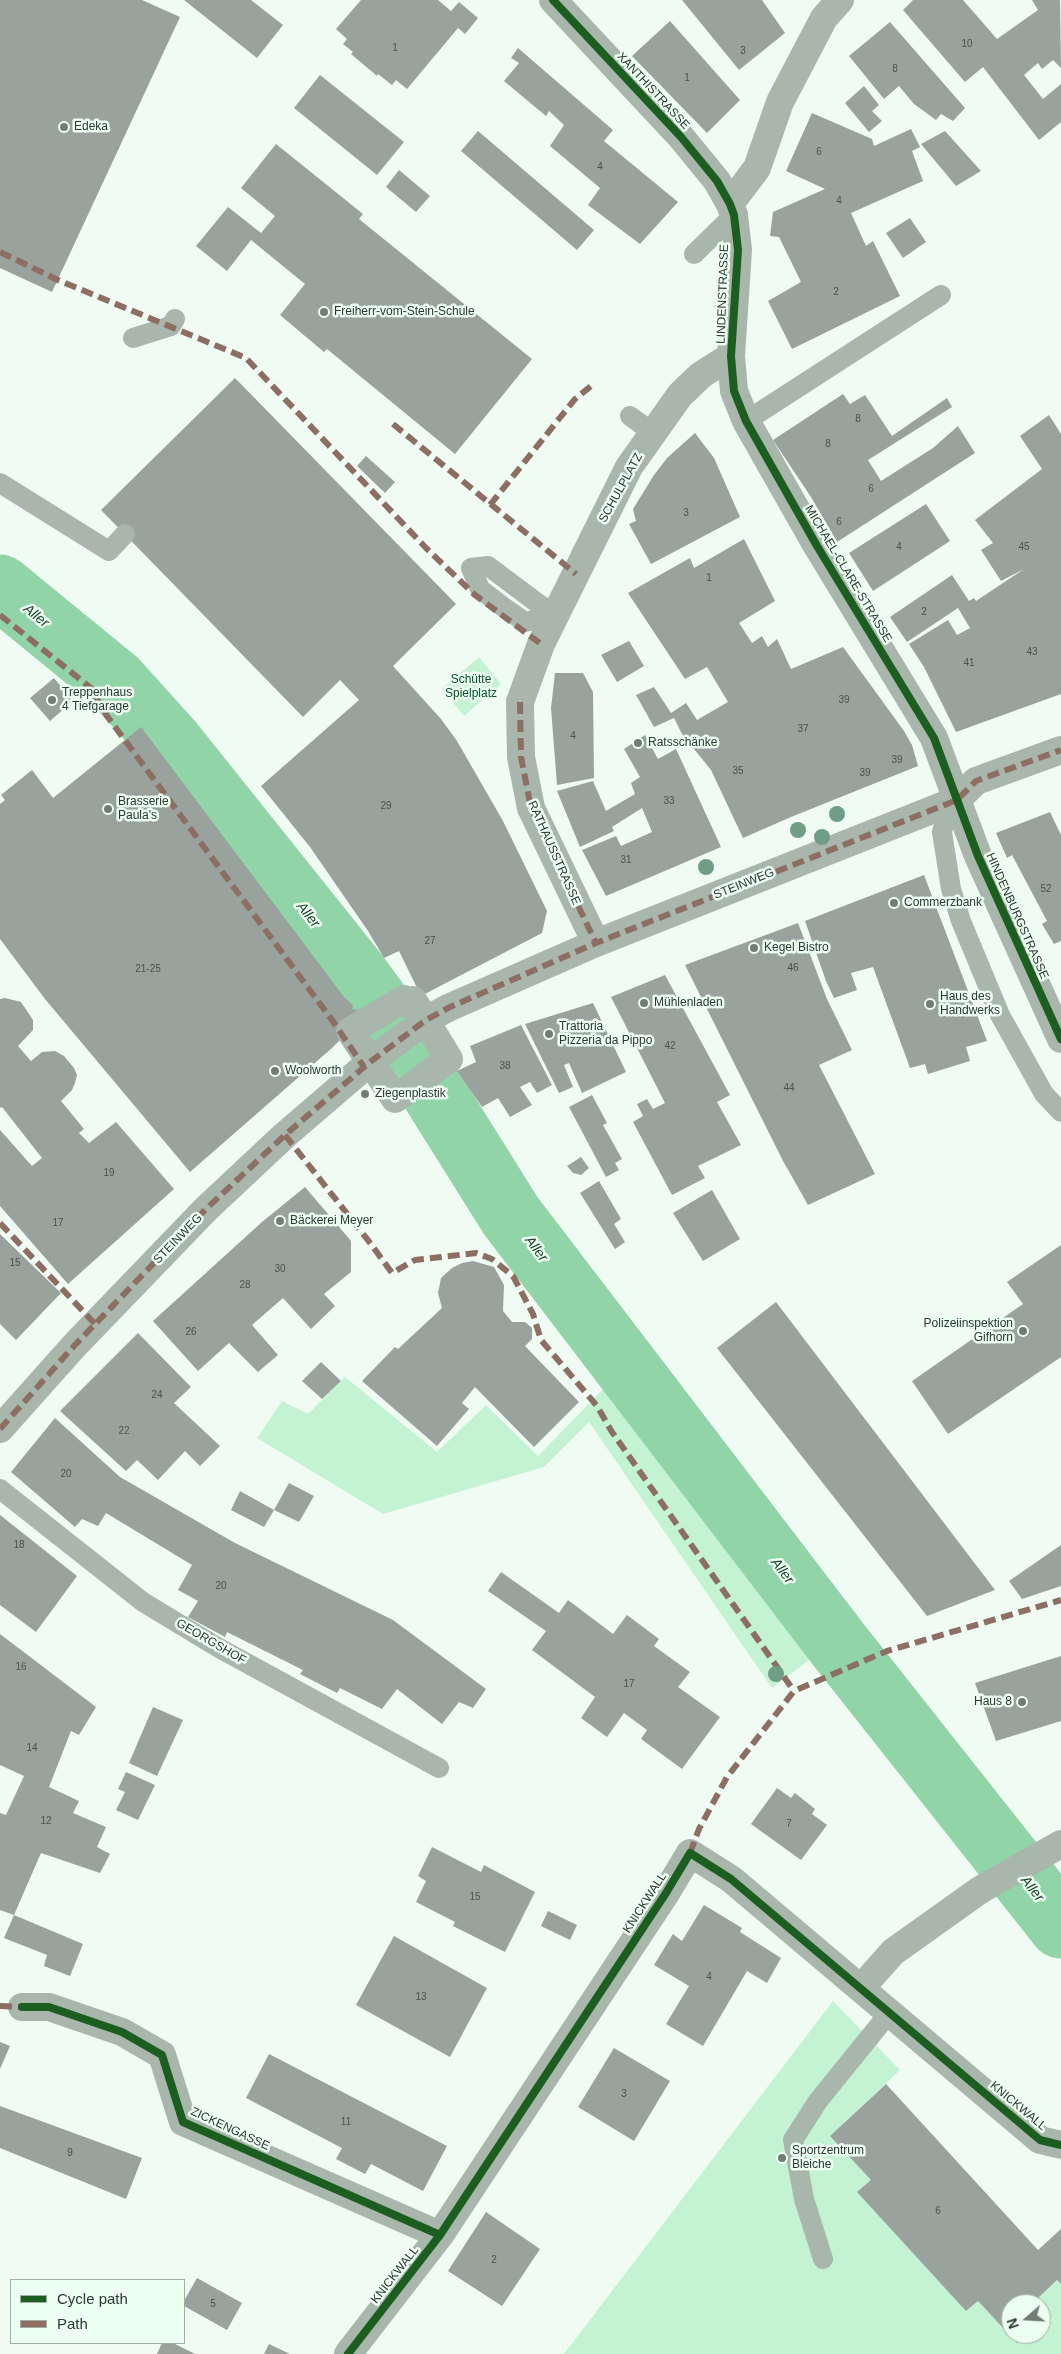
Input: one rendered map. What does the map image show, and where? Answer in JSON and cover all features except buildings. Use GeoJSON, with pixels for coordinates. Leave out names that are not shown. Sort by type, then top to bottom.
{"type":"FeatureCollection","features":[{"type":"Feature","properties":{"kind":"street","name":"XANTHISTRASSE"},"geometry":{"type":"LineString","coordinates":[[553,0],[681,137],[717,181],[732,209]]}},
{"type":"Feature","properties":{"kind":"street"},"geometry":{"type":"LineString","coordinates":[[732,209],[757,168],[780,102],[824,18],[840,0]]}},
{"type":"Feature","properties":{"kind":"street","name":"LINDENSTRASSE"},"geometry":{"type":"LineString","coordinates":[[732,209],[738,250],[732,356]]}},
{"type":"Feature","properties":{"kind":"street","name":"MICHAEL-CLARE-STRASSE"},"geometry":{"type":"LineString","coordinates":[[732,356],[734,390],[746,421],[817,546],[923,716],[934,738],[957,800]]}},
{"type":"Feature","properties":{"kind":"street","name":"SCHULPLATZ"},"geometry":{"type":"LineString","coordinates":[[541,644],[629,467],[680,395],[694,382],[732,356]]}},
{"type":"Feature","properties":{"kind":"street","name":"RATHAUSSTRASSE"},"geometry":{"type":"LineString","coordinates":[[541,644],[520,702],[521,757],[531,808],[596,943]]}},
{"type":"Feature","properties":{"kind":"street","name":"STEINWEG"},"geometry":{"type":"LineString","coordinates":[[0,1430],[85,1335],[206,1209],[285,1135],[370,1062],[426,1020],[448,1008],[596,943],[957,800],[976,781],[1061,750]]}},
{"type":"Feature","properties":{"kind":"street","name":"HINDENBURGSTRASSE"},"geometry":{"type":"LineString","coordinates":[[957,800],[978,856],[1061,1039]]}},
{"type":"Feature","properties":{"kind":"street"},"geometry":{"type":"LineString","coordinates":[[404,999],[407,1004],[413,1000],[450,1060],[395,1098],[370,1062],[350,1031],[404,999]]}},
{"type":"Feature","properties":{"kind":"street"},"geometry":{"type":"LineString","coordinates":[[862,1988],[893,1952],[980,1890],[1058,1845]]}},
{"type":"Feature","properties":{"kind":"street","name":"KNICKWALL"},"geometry":{"type":"LineString","coordinates":[[348,2354],[440,2236],[666,1893],[690,1853],[731,1879],[1040,2140],[1061,2145]]}},
{"type":"Feature","properties":{"kind":"street","name":"ZICKENGASSE"},"geometry":{"type":"LineString","coordinates":[[22,2007],[49,2007],[122,2032],[162,2055],[183,2122],[440,2236]]}},
{"type":"Feature","properties":{"kind":"lane"},"geometry":{"type":"LineString","coordinates":[[694,254],[732,209]]}},
{"type":"Feature","properties":{"kind":"lane"},"geometry":{"type":"LineString","coordinates":[[746,421],[941,295]]}},
{"type":"Feature","properties":{"kind":"lane"},"geometry":{"type":"LineString","coordinates":[[133,338],[171,326],[175,318]]}},
{"type":"Feature","properties":{"kind":"lane"},"geometry":{"type":"LineString","coordinates":[[630,416],[653,433]]}},
{"type":"Feature","properties":{"kind":"lane"},"geometry":{"type":"LineString","coordinates":[[0,483],[109,551],[125,534]]}},
{"type":"Feature","properties":{"kind":"lane"},"geometry":{"type":"LineString","coordinates":[[957,800],[946,817],[942,832],[951,889],[961,921],[1000,1015],[1044,1094],[1061,1112]]}},
{"type":"Feature","properties":{"kind":"lane","name":"GEORGSHOF"},"geometry":{"type":"LineString","coordinates":[[0,1489],[143,1602],[220,1648],[439,1768]]}},
{"type":"Feature","properties":{"kind":"lane"},"geometry":{"type":"LineString","coordinates":[[823,2259],[804,2200],[793,2140],[818,2101],[890,2012]]}},
{"type":"Feature","properties":{"kind":"green space","name":"Schütte Spielplatz"},"geometry":{"type":"Polygon","coordinates":[[[479,657],[501,684],[464,716],[442,689],[479,657]]]}},
{"type":"Feature","properties":{"kind":"green space"},"geometry":{"type":"Polygon","coordinates":[[[345,1377],[437,1452],[486,1405],[538,1456],[611,1381],[682,1483],[812,1658],[772,1688],[589,1422],[544,1467],[383,1514],[257,1438],[282,1401],[308,1414],[345,1377]]]}},
{"type":"Feature","properties":{"kind":"green space","name":"Sportzentrum Bleiche"},"geometry":{"type":"Polygon","coordinates":[[[833,2001],[900,2070],[830,2136],[871,2180],[966,2311],[978,2301],[1001,2326],[1001,2344],[1051,2344],[1051,2294],[1042,2294],[1057,2280],[1061,2284],[1061,2354],[564,2354],[833,2001]]]}},
{"type":"Feature","properties":{"kind":"water"},"geometry":{"type":"Polygon","coordinates":[[[1052,1872],[1061,1883],[1061,1950],[1016,1889],[1052,1872]]]}},
{"type":"Feature","properties":{"kind":"waterway","name":"Aller"},"geometry":{"type":"LineString","coordinates":[[0,587],[116,682],[171,743],[358,977],[382,1010],[511,1216],[838,1644],[1061,1926]]}},
{"type":"Feature","properties":{"kind":"marked path"},"geometry":{"type":"LineString","coordinates":[[0,252],[58,280],[246,358],[427,549],[475,595],[541,644]]}},
{"type":"Feature","properties":{"kind":"marked path"},"geometry":{"type":"LineString","coordinates":[[490,505],[575,399],[591,386]]}},
{"type":"Feature","properties":{"kind":"marked path"},"geometry":{"type":"LineString","coordinates":[[393,424],[576,574]]}},
{"type":"Feature","properties":{"kind":"marked path"},"geometry":{"type":"LineString","coordinates":[[0,615],[91,688],[107,716],[332,1020],[364,1067]]}},
{"type":"Feature","properties":{"kind":"marked path"},"geometry":{"type":"LineString","coordinates":[[520,702],[521,757],[531,808],[596,943]]}},
{"type":"Feature","properties":{"kind":"marked path"},"geometry":{"type":"LineString","coordinates":[[0,1429],[74,1346],[206,1209],[285,1135],[370,1062],[426,1020],[448,1008],[596,943],[957,800],[976,781],[1061,750]]}},
{"type":"Feature","properties":{"kind":"marked path"},"geometry":{"type":"LineString","coordinates":[[285,1135],[392,1273],[415,1260],[476,1253],[492,1259],[513,1276],[533,1314],[541,1340],[597,1406],[612,1432],[794,1691]]}},
{"type":"Feature","properties":{"kind":"marked path"},"geometry":{"type":"LineString","coordinates":[[0,1223],[95,1324]]}},
{"type":"Feature","properties":{"kind":"marked path"},"geometry":{"type":"LineString","coordinates":[[690,1853],[699,1829],[727,1777],[794,1691],[887,1651],[1061,1600]]}},
{"type":"Feature","properties":{"kind":"marked path"},"geometry":{"type":"LineString","coordinates":[[0,2006],[22,2007]]}},
{"type":"Feature","properties":{"kind":"cycle path"},"geometry":{"type":"LineString","coordinates":[[553,0],[681,137],[717,181],[730,204],[734,215],[738,250],[731,356],[734,391],[746,421],[817,546],[934,738],[978,856],[1061,1039]]}},
{"type":"Feature","properties":{"kind":"cycle path"},"geometry":{"type":"LineString","coordinates":[[348,2354],[440,2235],[666,1893],[690,1853],[731,1879],[1040,2140],[1061,2145]]}},
{"type":"Feature","properties":{"kind":"cycle path"},"geometry":{"type":"LineString","coordinates":[[22,2007],[49,2007],[122,2032],[162,2055],[183,2122],[440,2235]]}},
{"type":"Feature","properties":{"kind":"place","name":"Edeka"},"geometry":{"type":"Point","coordinates":[64,127]}},
{"type":"Feature","properties":{"kind":"place","name":"Freiherr-vom-Stein-Schule"},"geometry":{"type":"Point","coordinates":[324,312]}},
{"type":"Feature","properties":{"kind":"place","name":"Treppenhaus 4 Tiefgarage"},"geometry":{"type":"Point","coordinates":[52,700]}},
{"type":"Feature","properties":{"kind":"place","name":"Ratsschänke"},"geometry":{"type":"Point","coordinates":[638,743]}},
{"type":"Feature","properties":{"kind":"place","name":"Brasserie Paula's"},"geometry":{"type":"Point","coordinates":[108,809]}},
{"type":"Feature","properties":{"kind":"place","name":"Commerzbank"},"geometry":{"type":"Point","coordinates":[894,903]}},
{"type":"Feature","properties":{"kind":"place","name":"Kegel Bistro"},"geometry":{"type":"Point","coordinates":[754,948]}},
{"type":"Feature","properties":{"kind":"place","name":"Mühlenladen"},"geometry":{"type":"Point","coordinates":[644,1003]}},
{"type":"Feature","properties":{"kind":"place","name":"Haus des Handwerks"},"geometry":{"type":"Point","coordinates":[930,1004]}},
{"type":"Feature","properties":{"kind":"place","name":"Trattoria Pizzeria da Pippo"},"geometry":{"type":"Point","coordinates":[549,1034]}},
{"type":"Feature","properties":{"kind":"place","name":"Woolworth"},"geometry":{"type":"Point","coordinates":[275,1071]}},
{"type":"Feature","properties":{"kind":"place","name":"Ziegenplastik"},"geometry":{"type":"Point","coordinates":[365,1094]}},
{"type":"Feature","properties":{"kind":"place","name":"Bäckerei Meyer"},"geometry":{"type":"Point","coordinates":[280,1221]}},
{"type":"Feature","properties":{"kind":"place","name":"Polizeiinspektion Gifhorn"},"geometry":{"type":"Point","coordinates":[1023,1331]}},
{"type":"Feature","properties":{"kind":"place","name":"Haus 8"},"geometry":{"type":"Point","coordinates":[1022,1702]}},
{"type":"Feature","properties":{"kind":"place","name":"Sportzentrum Bleiche"},"geometry":{"type":"Point","coordinates":[782,2158]}}]}
